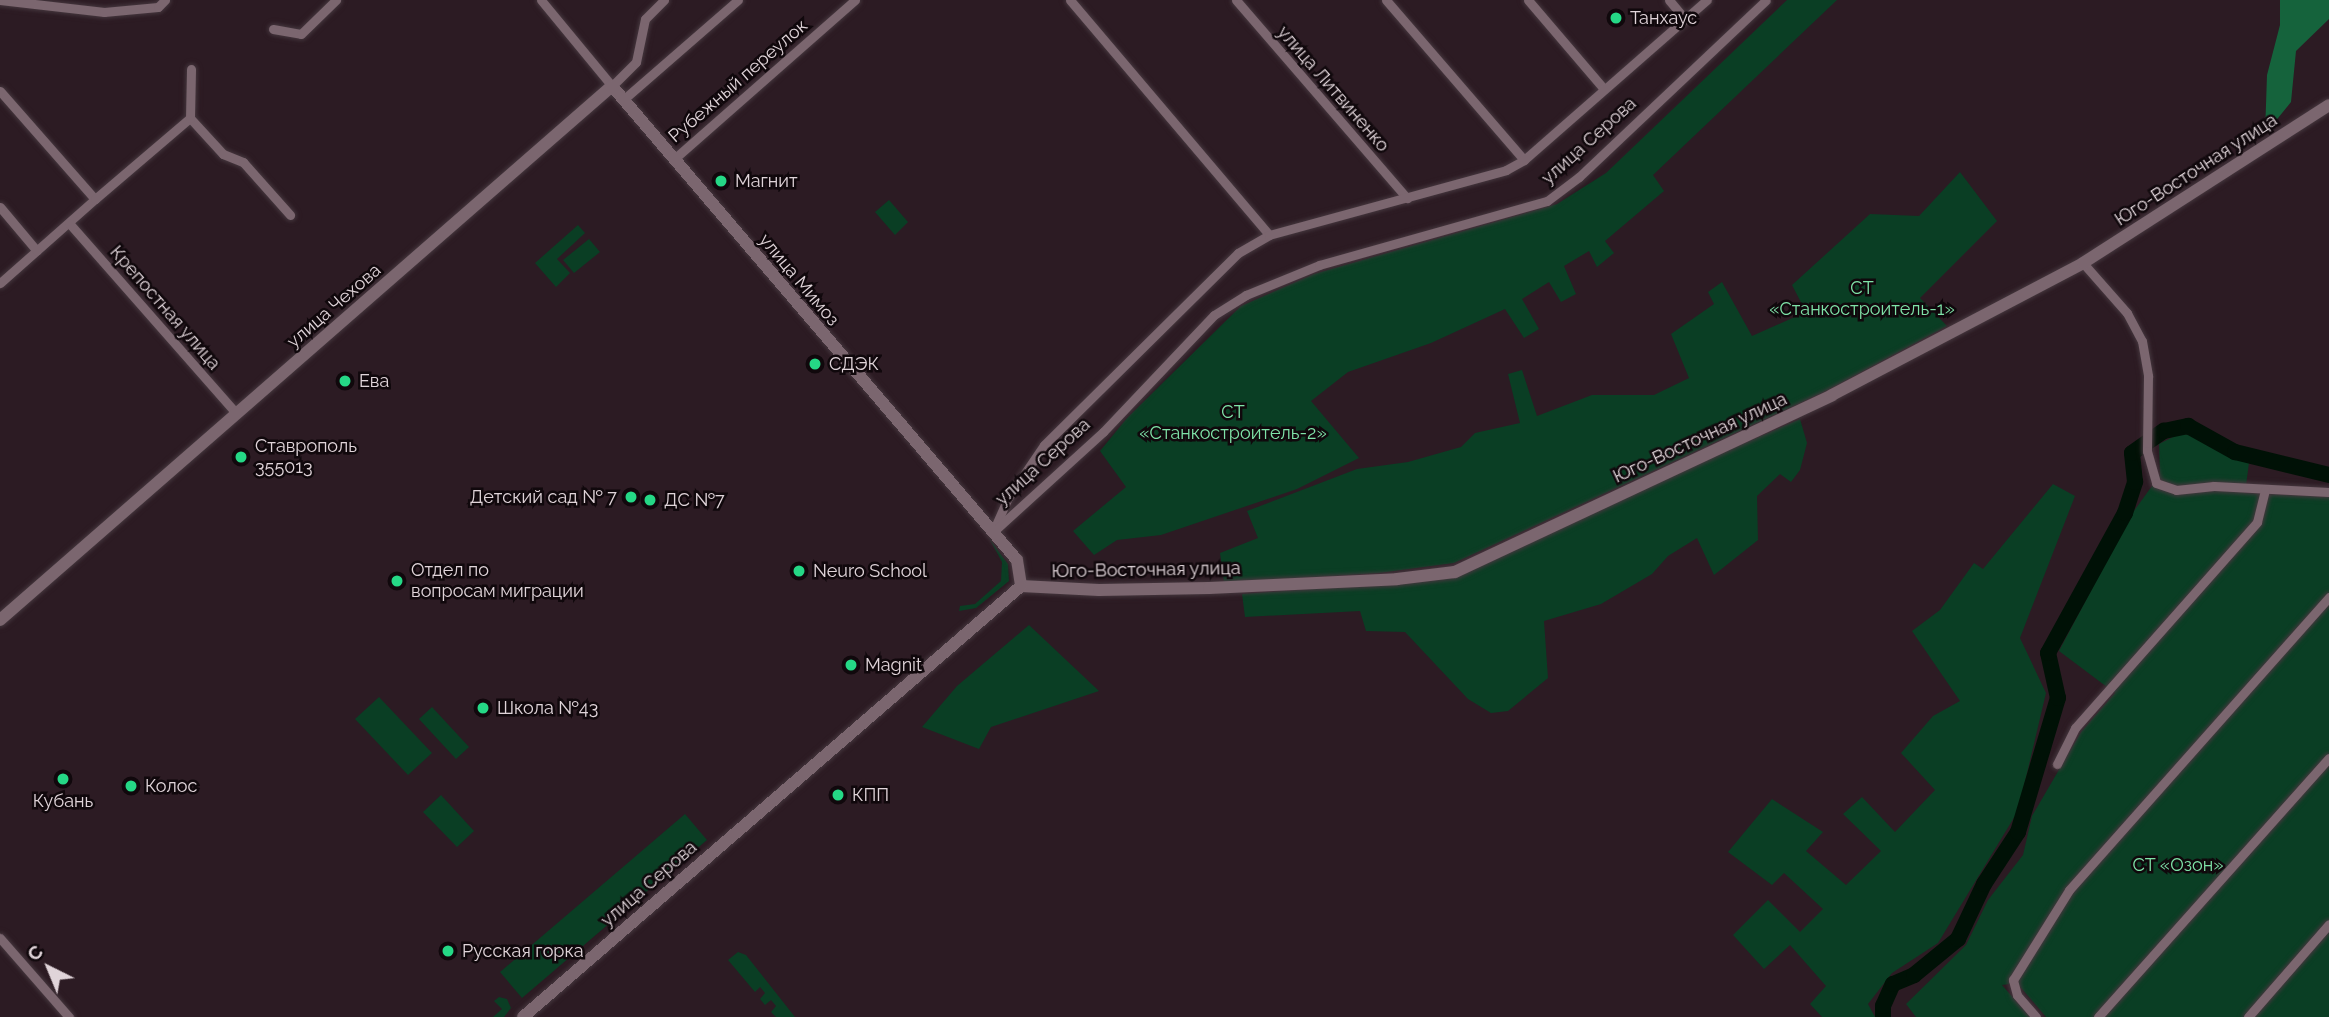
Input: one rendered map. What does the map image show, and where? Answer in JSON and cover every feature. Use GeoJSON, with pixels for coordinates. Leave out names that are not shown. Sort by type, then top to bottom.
{"type":"FeatureCollection","features":[{"type":"Feature","properties":{"kind":"street"},"geometry":{"type":"LineString","coordinates":[[0,0],[104,12],[158,7],[165,0]]}},
{"type":"Feature","properties":{"kind":"street"},"geometry":{"type":"LineString","coordinates":[[273,29],[301,34],[336,0]]}},
{"type":"Feature","properties":{"kind":"street","name":"улица Мимоз"},"geometry":{"type":"LineString","coordinates":[[541,0],[1017,560],[1021,586]]}},
{"type":"Feature","properties":{"kind":"street","name":"улица Чехова"},"geometry":{"type":"LineString","coordinates":[[0,620],[612,86],[636,62],[645,19],[664,0]]}},
{"type":"Feature","properties":{"kind":"street"},"geometry":{"type":"LineString","coordinates":[[624,99],[738,0]]}},
{"type":"Feature","properties":{"kind":"street","name":"Рубежный переулок"},"geometry":{"type":"LineString","coordinates":[[674,159],[855,0]]}},
{"type":"Feature","properties":{"kind":"street"},"geometry":{"type":"LineString","coordinates":[[1070,0],[1269,235]]}},
{"type":"Feature","properties":{"kind":"street","name":"улица Литвиненко"},"geometry":{"type":"LineString","coordinates":[[1236,0],[1407,198]]}},
{"type":"Feature","properties":{"kind":"street"},"geometry":{"type":"LineString","coordinates":[[1386,0],[1524,160]]}},
{"type":"Feature","properties":{"kind":"street"},"geometry":{"type":"LineString","coordinates":[[1528,0],[1604,89]]}},
{"type":"Feature","properties":{"kind":"street"},"geometry":{"type":"LineString","coordinates":[[1668,0],[1685,19]]}},
{"type":"Feature","properties":{"kind":"street","name":"улица Серова"},"geometry":{"type":"LineString","coordinates":[[993,532],[1008,498],[1044,445],[1238,253],[1269,235],[1506,170],[1524,160],[1707,0]]}},
{"type":"Feature","properties":{"kind":"street","name":"улица Серова"},"geometry":{"type":"LineString","coordinates":[[993,532],[1103,432],[1214,315],[1246,295],[1319,265],[1547,201],[1579,177],[1766,0]]}},
{"type":"Feature","properties":{"kind":"street"},"geometry":{"type":"LineString","coordinates":[[191,69],[190,118],[223,154],[243,162],[290,215]]}},
{"type":"Feature","properties":{"kind":"street"},"geometry":{"type":"LineString","coordinates":[[0,91],[95,200]]}},
{"type":"Feature","properties":{"kind":"street","name":"Юго-Восточная улица"},"geometry":{"type":"LineString","coordinates":[[1021,586],[1099,590],[1209,588],[1397,579],[1455,572],[1832,395],[2083,263],[2329,105]]}},
{"type":"Feature","properties":{"kind":"street"},"geometry":{"type":"LineString","coordinates":[[0,283],[190,118]]}},
{"type":"Feature","properties":{"kind":"street"},"geometry":{"type":"LineString","coordinates":[[0,207],[37,251]]}},
{"type":"Feature","properties":{"kind":"street","name":"Крепостная улица"},"geometry":{"type":"LineString","coordinates":[[69,223],[237,414]]}},
{"type":"Feature","properties":{"kind":"street"},"geometry":{"type":"LineString","coordinates":[[2083,263],[2127,313],[2141,341],[2148,376],[2147,451],[2150,470],[2164,489],[2214,486],[2329,492]]}},
{"type":"Feature","properties":{"kind":"street"},"geometry":{"type":"LineString","coordinates":[[2057,764],[2075,728],[2257,522],[2265,490]]}},
{"type":"Feature","properties":{"kind":"street","name":"улица Серова"},"geometry":{"type":"LineString","coordinates":[[523,1017],[1021,586]]}},
{"type":"Feature","properties":{"kind":"street"},"geometry":{"type":"LineString","coordinates":[[2036,1017],[2017,995],[2013,980],[2069,890],[2329,597]]}},
{"type":"Feature","properties":{"kind":"street"},"geometry":{"type":"LineString","coordinates":[[2098,1017],[2329,758]]}},
{"type":"Feature","properties":{"kind":"street"},"geometry":{"type":"LineString","coordinates":[[2248,1017],[2329,924]]}},
{"type":"Feature","properties":{"kind":"street"},"geometry":{"type":"LineString","coordinates":[[0,938],[69,1017]]}},
{"type":"Feature","properties":{"kind":"green space","name":"СТ «Станкостроитель-2»"},"geometry":{"type":"Polygon","coordinates":[[[1787,0],[1837,0],[1653,175],[1664,191],[1605,241],[1614,253],[1597,267],[1589,251],[1564,266],[1576,294],[1561,302],[1549,282],[1522,299],[1539,329],[1524,338],[1505,309],[1431,343],[1348,372],[1311,401],[1359,458],[1297,489],[1161,535],[1117,540],[1094,555],[1073,531],[1126,487],[1100,451],[1127,418],[1241,306],[1314,274],[1557,204],[1606,173],[1787,0]]]}},
{"type":"Feature","properties":{"kind":"green space"},"geometry":{"type":"Polygon","coordinates":[[[2280,0],[2329,0],[2329,19],[2296,51],[2291,102],[2265,134],[2267,75],[2280,25],[2280,0]]]}},
{"type":"Feature","properties":{"kind":"green space","name":"СТ «Станкостроитель-1»"},"geometry":{"type":"Polygon","coordinates":[[[1960,172],[1997,221],[1920,298],[1947,326],[1826,391],[1454,563],[1379,573],[1224,583],[1220,553],[1258,538],[1247,511],[1357,469],[1408,462],[1461,447],[1475,433],[1520,423],[1508,374],[1522,370],[1537,416],[1592,395],[1654,395],[1689,378],[1671,334],[1714,304],[1708,292],[1722,282],[1752,336],[1806,312],[1792,285],[1870,214],[1919,216],[1960,172]]]}},
{"type":"Feature","properties":{"kind":"green space"},"geometry":{"type":"Polygon","coordinates":[[[889,200],[908,222],[895,235],[875,212],[889,200]]]}},
{"type":"Feature","properties":{"kind":"green space"},"geometry":{"type":"Polygon","coordinates":[[[578,225],[585,233],[557,259],[570,273],[556,287],[535,263],[578,225]]]}},
{"type":"Feature","properties":{"kind":"green space"},"geometry":{"type":"Polygon","coordinates":[[[589,239],[600,252],[574,273],[563,260],[589,239]]]}},
{"type":"Feature","properties":{"kind":"green space"},"geometry":{"type":"Polygon","coordinates":[[[1800,419],[1807,443],[1800,470],[1791,482],[1780,474],[1757,496],[1758,540],[1714,575],[1697,538],[1668,556],[1652,574],[1601,604],[1544,621],[1548,678],[1508,711],[1491,713],[1468,699],[1405,632],[1366,631],[1360,611],[1245,617],[1242,594],[1425,581],[1800,419]]]}},
{"type":"Feature","properties":{"kind":"green space","name":"СТ «Озон»"},"geometry":{"type":"Polygon","coordinates":[[[2181,433],[2205,439],[2249,463],[2245,493],[2329,497],[2329,1017],[2046,1017],[2017,983],[2002,985],[2030,1017],[1916,1017],[1906,1004],[1966,945],[1988,900],[2023,855],[2032,816],[2081,732],[2115,693],[2059,651],[2131,515],[2160,475],[2159,444],[2181,433]]]}},
{"type":"Feature","properties":{"kind":"green space"},"geometry":{"type":"Polygon","coordinates":[[[2053,484],[2075,496],[2020,638],[2046,693],[2018,811],[1938,943],[1892,973],[1868,1004],[1875,1017],[1822,1017],[1810,1004],[1826,986],[1790,945],[1764,969],[1733,935],[1768,900],[1800,932],[1823,909],[1784,873],[1772,885],[1728,852],[1772,799],[1823,832],[1806,851],[1846,885],[1881,851],[1843,814],[1862,797],[1895,832],[1935,790],[1901,753],[1933,716],[1960,701],[1912,631],[1940,610],[1974,563],[1983,569],[2053,484]]]}},
{"type":"Feature","properties":{"kind":"green space"},"geometry":{"type":"Polygon","coordinates":[[[989,538],[1008,564],[1009,581],[976,608],[959,611],[960,606],[975,604],[1001,581],[1002,562],[989,538]]]}},
{"type":"Feature","properties":{"kind":"green space"},"geometry":{"type":"Polygon","coordinates":[[[1029,625],[1099,691],[991,727],[979,749],[922,727],[957,686],[1029,625]]]}},
{"type":"Feature","properties":{"kind":"green space"},"geometry":{"type":"Polygon","coordinates":[[[379,697],[432,753],[408,775],[355,719],[379,697]]]}},
{"type":"Feature","properties":{"kind":"green space"},"geometry":{"type":"Polygon","coordinates":[[[432,707],[469,747],[456,759],[419,719],[432,707]]]}},
{"type":"Feature","properties":{"kind":"green space"},"geometry":{"type":"Polygon","coordinates":[[[441,795],[474,831],[457,847],[423,812],[441,795]]]}},
{"type":"Feature","properties":{"kind":"green space"},"geometry":{"type":"Polygon","coordinates":[[[685,814],[707,840],[522,998],[500,972],[685,814]]]}},
{"type":"Feature","properties":{"kind":"green space"},"geometry":{"type":"Polygon","coordinates":[[[738,952],[746,955],[795,1017],[776,1017],[771,1012],[776,1006],[771,1000],[765,1005],[760,999],[765,993],[760,987],[755,992],[728,960],[738,952]]]}},
{"type":"Feature","properties":{"kind":"green space"},"geometry":{"type":"Polygon","coordinates":[[[499,997],[507,999],[511,1008],[504,1017],[493,1017],[502,1009],[494,1001],[499,997]]]}},
{"type":"Feature","properties":{"kind":"waterway"},"geometry":{"type":"LineString","coordinates":[[1883,1017],[1883,1006],[1893,984],[1914,975],[1958,939],[1984,884],[2018,832],[2058,698],[2048,653],[2125,513],[2135,482],[2132,453],[2164,431],[2188,426],[2235,452],[2329,475]]}},
{"type":"Feature","properties":{"kind":"place","name":"Танхаус"},"geometry":{"type":"Point","coordinates":[1616,18]}},
{"type":"Feature","properties":{"kind":"place","name":"Магнит"},"geometry":{"type":"Point","coordinates":[721,181]}},
{"type":"Feature","properties":{"kind":"place","name":"СДЭК"},"geometry":{"type":"Point","coordinates":[815,364]}},
{"type":"Feature","properties":{"kind":"place","name":"Ева"},"geometry":{"type":"Point","coordinates":[345,381]}},
{"type":"Feature","properties":{"kind":"place","name":"Ставрополь 355013"},"geometry":{"type":"Point","coordinates":[241,457]}},
{"type":"Feature","properties":{"kind":"place","name":"Детский сад № 7"},"geometry":{"type":"Point","coordinates":[631,497]}},
{"type":"Feature","properties":{"kind":"place","name":"ДС №7"},"geometry":{"type":"Point","coordinates":[650,500]}},
{"type":"Feature","properties":{"kind":"place","name":"Neuro School"},"geometry":{"type":"Point","coordinates":[799,571]}},
{"type":"Feature","properties":{"kind":"place","name":"Отдел по вопросам миграции"},"geometry":{"type":"Point","coordinates":[397,581]}},
{"type":"Feature","properties":{"kind":"place","name":"Magnit"},"geometry":{"type":"Point","coordinates":[851,665]}},
{"type":"Feature","properties":{"kind":"place","name":"Школа №43"},"geometry":{"type":"Point","coordinates":[483,708]}},
{"type":"Feature","properties":{"kind":"place","name":"Кубань"},"geometry":{"type":"Point","coordinates":[63,779]}},
{"type":"Feature","properties":{"kind":"place","name":"Колос"},"geometry":{"type":"Point","coordinates":[131,786]}},
{"type":"Feature","properties":{"kind":"place","name":"КПП"},"geometry":{"type":"Point","coordinates":[838,795]}},
{"type":"Feature","properties":{"kind":"place","name":"Русская горка"},"geometry":{"type":"Point","coordinates":[448,951]}}]}
